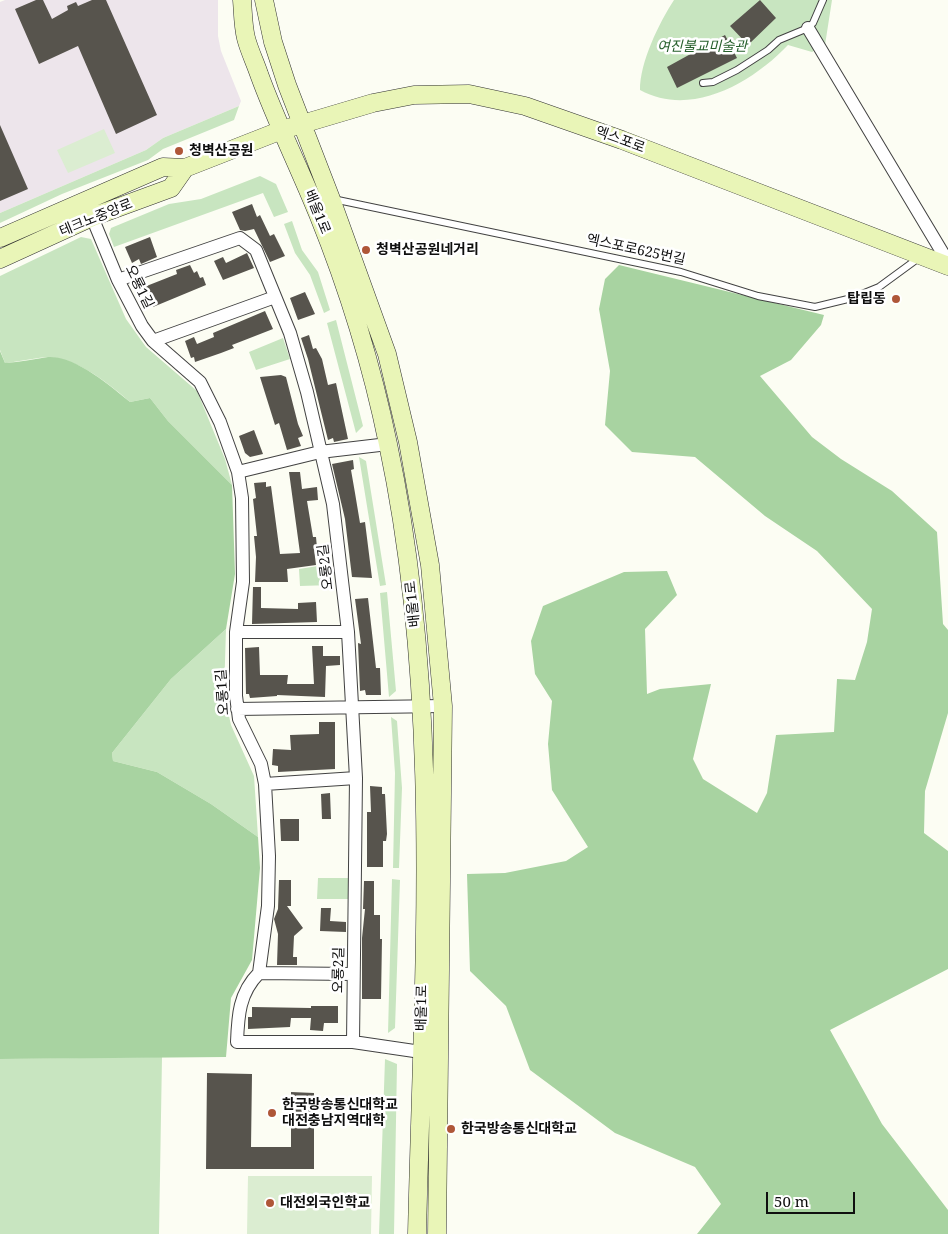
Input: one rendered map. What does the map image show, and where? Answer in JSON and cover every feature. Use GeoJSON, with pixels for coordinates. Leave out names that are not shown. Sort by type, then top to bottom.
{"type":"FeatureCollection","features":[{"type":"Feature","properties":{"kind":"main road","name":"배울1로"},"geometry":{"type":"LineString","coordinates":[[242,0],[246,38],[341,273],[368,364],[388,444],[409,564],[421,706],[425,866],[417,1234]]}},
{"type":"Feature","properties":{"kind":"main road","name":"배울1로"},"geometry":{"type":"LineString","coordinates":[[264,0],[273,42],[302,124],[332,199],[387,354],[408,442],[430,565],[443,706],[437,1234]]}},
{"type":"Feature","properties":{"kind":"main road","name":"엑스포로"},"geometry":{"type":"LineString","coordinates":[[282,130],[373,102],[414,95],[469,94],[499,99],[622,140],[948,264]]}},
{"type":"Feature","properties":{"kind":"main road","name":"테크노중앙로"},"geometry":{"type":"LineString","coordinates":[[0,238],[163,167],[186,168],[282,130]]}},
{"type":"Feature","properties":{"kind":"main road","name":"테크노중앙로"},"geometry":{"type":"LineString","coordinates":[[0,259],[92,217],[171,188],[186,168]]}},
{"type":"Feature","properties":{"kind":"street"},"geometry":{"type":"LineString","coordinates":[[808,28],[948,264]]}},
{"type":"Feature","properties":{"kind":"street","name":"오룡1길"},"geometry":{"type":"LineString","coordinates":[[92,217],[132,310],[153,341],[186,367],[200,382],[220,422],[238,472],[242,498],[243,582],[236,632],[235,675],[237,709],[239,720],[261,764],[265,784],[269,856],[268,906],[259,973],[251,980],[239,1004],[237,1042],[353,1042],[421,1052]]}},
{"type":"Feature","properties":{"kind":"street","name":"오룡2길"},"geometry":{"type":"LineString","coordinates":[[118,280],[240,238],[256,250],[290,333],[307,392],[333,504],[348,632],[356,778],[357,857],[353,1042]]}},
{"type":"Feature","properties":{"kind":"street"},"geometry":{"type":"LineString","coordinates":[[153,341],[274,297]]}},
{"type":"Feature","properties":{"kind":"street"},"geometry":{"type":"LineString","coordinates":[[238,472],[320,452],[388,444]]}},
{"type":"Feature","properties":{"kind":"street"},"geometry":{"type":"LineString","coordinates":[[236,632],[348,632]]}},
{"type":"Feature","properties":{"kind":"street"},"geometry":{"type":"LineString","coordinates":[[237,709],[443,706]]}},
{"type":"Feature","properties":{"kind":"street"},"geometry":{"type":"LineString","coordinates":[[265,784],[356,778]]}},
{"type":"Feature","properties":{"kind":"street"},"geometry":{"type":"LineString","coordinates":[[259,973],[353,974]]}},
{"type":"Feature","properties":{"kind":"lane"},"geometry":{"type":"LineString","coordinates":[[703,83],[713,82],[738,70],[756,59],[779,40],[808,28],[813,23],[823,0]]}},
{"type":"Feature","properties":{"kind":"lane","name":"엑스포로625번길"},"geometry":{"type":"LineString","coordinates":[[332,199],[680,272],[758,296],[815,307],[852,298],[879,287],[923,255]]}},
{"type":"Feature","properties":{"kind":"shaded area"},"geometry":{"type":"Polygon","coordinates":[[[5,0],[218,0],[218,36],[221,51],[241,101],[239,106],[163,138],[146,150],[0,213],[0,2],[5,0]]]}},
{"type":"Feature","properties":{"kind":"green space","name":"여진불교미술관"},"geometry":{"type":"Polygon","coordinates":[[[674,0],[832,0],[825,45],[812,52],[788,45],[757,72],[739,83],[720,92],[700,98],[680,100],[660,98],[640,90],[643,67],[651,43],[674,0]]]}},
{"type":"Feature","properties":{"kind":"green space"},"geometry":{"type":"Polygon","coordinates":[[[239,106],[234,120],[163,149],[148,160],[62,194],[0,223],[0,213],[146,150],[163,138],[239,106]]]}},
{"type":"Feature","properties":{"kind":"green space"},"geometry":{"type":"Polygon","coordinates":[[[104,129],[115,153],[68,173],[57,150],[104,129]]]}},
{"type":"Feature","properties":{"kind":"green space"},"geometry":{"type":"Polygon","coordinates":[[[260,176],[276,184],[288,212],[274,217],[263,193],[114,247],[109,234],[111,228],[169,204],[201,199],[260,176]]]}},
{"type":"Feature","properties":{"kind":"green space"},"geometry":{"type":"Polygon","coordinates":[[[292,221],[302,250],[318,272],[330,310],[324,313],[310,275],[295,253],[284,224],[292,221]]]}},
{"type":"Feature","properties":{"kind":"green space"},"geometry":{"type":"Polygon","coordinates":[[[81,237],[91,239],[126,319],[146,347],[197,391],[225,459],[232,485],[168,421],[150,398],[130,402],[84,368],[52,357],[5,363],[0,350],[0,276],[81,237]]]}},
{"type":"Feature","properties":{"kind":"green space"},"geometry":{"type":"Polygon","coordinates":[[[619,265],[824,315],[821,325],[791,360],[760,376],[812,437],[841,459],[892,491],[937,532],[943,624],[948,630],[948,713],[925,791],[924,833],[948,851],[948,969],[830,1030],[882,1124],[948,1210],[948,1234],[697,1234],[721,1204],[695,1167],[615,1133],[530,1070],[506,1006],[470,971],[467,874],[505,873],[566,861],[588,847],[552,790],[548,744],[552,701],[535,674],[531,641],[543,606],[624,572],[667,571],[677,595],[645,629],[647,694],[660,689],[711,684],[693,759],[703,779],[757,813],[767,793],[776,735],[834,732],[837,679],[855,680],[867,642],[872,609],[817,551],[765,516],[695,457],[632,452],[605,425],[610,371],[599,309],[605,279],[619,265]]]}},
{"type":"Feature","properties":{"kind":"green space"},"geometry":{"type":"Polygon","coordinates":[[[336,320],[363,426],[356,433],[327,323],[336,320]]]}},
{"type":"Feature","properties":{"kind":"green space"},"geometry":{"type":"Polygon","coordinates":[[[283,338],[290,359],[256,370],[249,352],[283,338]]]}},
{"type":"Feature","properties":{"kind":"green space"},"geometry":{"type":"Polygon","coordinates":[[[0,351],[5,363],[48,357],[69,361],[92,373],[130,402],[150,398],[168,421],[232,485],[235,574],[226,629],[171,679],[112,753],[113,761],[157,772],[211,804],[258,837],[260,868],[252,960],[231,998],[226,1057],[0,1059],[0,351]]]}},
{"type":"Feature","properties":{"kind":"green space"},"geometry":{"type":"Polygon","coordinates":[[[359,457],[366,461],[386,585],[380,586],[359,457]]]}},
{"type":"Feature","properties":{"kind":"green space"},"geometry":{"type":"Polygon","coordinates":[[[331,564],[332,585],[300,586],[299,569],[331,564]]]}},
{"type":"Feature","properties":{"kind":"green space"},"geometry":{"type":"Polygon","coordinates":[[[387,592],[396,691],[389,697],[380,593],[387,592]]]}},
{"type":"Feature","properties":{"kind":"green space"},"geometry":{"type":"Polygon","coordinates":[[[226,629],[224,694],[231,725],[254,776],[258,837],[211,804],[157,772],[113,761],[112,753],[171,679],[226,629]]]}},
{"type":"Feature","properties":{"kind":"green space"},"geometry":{"type":"Polygon","coordinates":[[[391,717],[397,721],[402,788],[399,868],[393,868],[395,773],[391,717]]]}},
{"type":"Feature","properties":{"kind":"green space"},"geometry":{"type":"Polygon","coordinates":[[[318,878],[349,878],[348,899],[317,899],[318,878]]]}},
{"type":"Feature","properties":{"kind":"green space"},"geometry":{"type":"Polygon","coordinates":[[[392,879],[400,880],[395,1028],[388,1033],[392,879]]]}},
{"type":"Feature","properties":{"kind":"green space"},"geometry":{"type":"Polygon","coordinates":[[[162,1057],[159,1234],[0,1234],[0,1059],[162,1057]]]}},
{"type":"Feature","properties":{"kind":"green space"},"geometry":{"type":"Polygon","coordinates":[[[385,1059],[397,1064],[394,1234],[379,1234],[385,1059]]]}},
{"type":"Feature","properties":{"kind":"green space"},"geometry":{"type":"Polygon","coordinates":[[[248,1176],[372,1176],[371,1234],[247,1234],[248,1176]]]}},
{"type":"Feature","properties":{"kind":"building"},"geometry":{"type":"Polygon","coordinates":[[[36,0],[43,0],[52,19],[68,10],[67,6],[76,2],[78,6],[92,0],[106,0],[157,115],[116,134],[78,46],[39,64],[15,9],[36,0]]]}},
{"type":"Feature","properties":{"kind":"building"},"geometry":{"type":"Polygon","coordinates":[[[760,0],[776,18],[748,45],[730,26],[760,0]]]}},
{"type":"Feature","properties":{"kind":"building"},"geometry":{"type":"Polygon","coordinates":[[[725,35],[737,58],[677,88],[667,67],[725,35]]]}},
{"type":"Feature","properties":{"kind":"building"},"geometry":{"type":"Polygon","coordinates":[[[0,125],[28,189],[0,201],[0,125]]]}},
{"type":"Feature","properties":{"kind":"building"},"geometry":{"type":"Polygon","coordinates":[[[252,204],[257,217],[260,215],[270,236],[274,234],[285,256],[270,262],[254,229],[240,230],[232,212],[252,204]]]}},
{"type":"Feature","properties":{"kind":"building"},"geometry":{"type":"Polygon","coordinates":[[[150,237],[157,257],[141,264],[139,259],[132,263],[125,247],[150,237]]]}},
{"type":"Feature","properties":{"kind":"building"},"geometry":{"type":"Polygon","coordinates":[[[247,253],[254,268],[223,280],[214,261],[223,257],[226,263],[247,253]]]}},
{"type":"Feature","properties":{"kind":"building"},"geometry":{"type":"Polygon","coordinates":[[[190,265],[194,273],[197,271],[200,278],[203,277],[206,285],[153,307],[144,287],[177,274],[176,270],[190,265]]]}},
{"type":"Feature","properties":{"kind":"building"},"geometry":{"type":"Polygon","coordinates":[[[305,292],[315,314],[298,320],[290,298],[305,292]]]}},
{"type":"Feature","properties":{"kind":"building"},"geometry":{"type":"Polygon","coordinates":[[[265,311],[273,329],[232,345],[234,348],[221,353],[195,362],[194,357],[191,358],[185,341],[194,337],[197,344],[214,337],[213,333],[265,311]]]}},
{"type":"Feature","properties":{"kind":"building"},"geometry":{"type":"Polygon","coordinates":[[[309,335],[313,349],[316,348],[322,359],[328,385],[336,383],[348,439],[334,442],[333,438],[328,440],[301,338],[309,335]]]}},
{"type":"Feature","properties":{"kind":"building"},"geometry":{"type":"Polygon","coordinates":[[[281,375],[286,377],[303,436],[298,438],[301,446],[287,450],[279,423],[275,425],[260,377],[281,375]]]}},
{"type":"Feature","properties":{"kind":"building"},"geometry":{"type":"Polygon","coordinates":[[[254,430],[263,454],[250,457],[245,453],[239,436],[254,430]]]}},
{"type":"Feature","properties":{"kind":"building"},"geometry":{"type":"Polygon","coordinates":[[[353,460],[354,469],[351,470],[360,523],[365,522],[372,578],[352,577],[345,519],[332,464],[353,460]]]}},
{"type":"Feature","properties":{"kind":"building"},"geometry":{"type":"Polygon","coordinates":[[[289,472],[300,472],[302,489],[317,487],[318,500],[307,501],[313,537],[316,537],[317,548],[314,549],[316,565],[287,569],[288,582],[255,582],[256,557],[254,536],[257,536],[253,499],[256,498],[254,483],[266,482],[266,487],[271,486],[280,554],[300,553],[289,472]]]}},
{"type":"Feature","properties":{"kind":"building"},"geometry":{"type":"Polygon","coordinates":[[[253,587],[261,587],[261,608],[298,609],[298,603],[316,602],[317,622],[252,624],[253,587]]]}},
{"type":"Feature","properties":{"kind":"building"},"geometry":{"type":"Polygon","coordinates":[[[368,598],[376,668],[380,668],[381,695],[366,695],[365,690],[360,691],[358,643],[361,644],[355,599],[368,598]]]}},
{"type":"Feature","properties":{"kind":"building"},"geometry":{"type":"Polygon","coordinates":[[[312,646],[323,646],[323,656],[340,656],[340,665],[326,666],[325,697],[277,695],[250,698],[249,694],[246,694],[245,648],[259,647],[260,675],[288,675],[287,684],[314,684],[312,646]]]}},
{"type":"Feature","properties":{"kind":"building"},"geometry":{"type":"Polygon","coordinates":[[[319,722],[335,722],[335,769],[278,772],[278,766],[272,765],[273,749],[291,750],[290,735],[319,734],[319,722]]]}},
{"type":"Feature","properties":{"kind":"building"},"geometry":{"type":"Polygon","coordinates":[[[370,786],[382,787],[382,794],[385,794],[387,834],[386,841],[383,841],[383,867],[367,867],[367,812],[371,812],[370,786]]]}},
{"type":"Feature","properties":{"kind":"building"},"geometry":{"type":"Polygon","coordinates":[[[330,793],[331,819],[322,819],[321,794],[330,793]]]}},
{"type":"Feature","properties":{"kind":"building"},"geometry":{"type":"Polygon","coordinates":[[[280,819],[299,819],[299,841],[281,841],[280,819]]]}},
{"type":"Feature","properties":{"kind":"building"},"geometry":{"type":"Polygon","coordinates":[[[279,880],[291,880],[291,906],[287,906],[303,928],[294,936],[293,957],[297,957],[297,965],[277,965],[278,934],[274,919],[278,909],[279,880]]]}},
{"type":"Feature","properties":{"kind":"building"},"geometry":{"type":"Polygon","coordinates":[[[364,881],[374,881],[374,915],[380,915],[380,939],[382,939],[381,999],[362,999],[364,881]]]}},
{"type":"Feature","properties":{"kind":"building"},"geometry":{"type":"Polygon","coordinates":[[[321,908],[331,908],[330,921],[346,922],[346,932],[320,931],[321,908]]]}},
{"type":"Feature","properties":{"kind":"building"},"geometry":{"type":"Polygon","coordinates":[[[311,1006],[338,1006],[338,1023],[324,1023],[323,1031],[310,1030],[311,1018],[291,1018],[290,1027],[248,1029],[248,1017],[252,1017],[252,1007],[311,1008],[311,1006]]]}},
{"type":"Feature","properties":{"kind":"building"},"geometry":{"type":"Polygon","coordinates":[[[207,1073],[252,1074],[251,1147],[291,1147],[291,1092],[314,1093],[314,1169],[206,1169],[207,1073]]]}},
{"type":"Feature","properties":{"kind":"place","name":"청벽산공원"},"geometry":{"type":"Point","coordinates":[179,151]}},
{"type":"Feature","properties":{"kind":"place","name":"청벽산공원네거리"},"geometry":{"type":"Point","coordinates":[366,250]}},
{"type":"Feature","properties":{"kind":"place","name":"탑립동"},"geometry":{"type":"Point","coordinates":[896,299]}},
{"type":"Feature","properties":{"kind":"place","name":"한국방송통신대학교 대전충남지역대학"},"geometry":{"type":"Point","coordinates":[272,1113]}},
{"type":"Feature","properties":{"kind":"place","name":"한국방송통신대학교"},"geometry":{"type":"Point","coordinates":[451,1129]}},
{"type":"Feature","properties":{"kind":"place","name":"대전외국인학교"},"geometry":{"type":"Point","coordinates":[270,1203]}}]}
